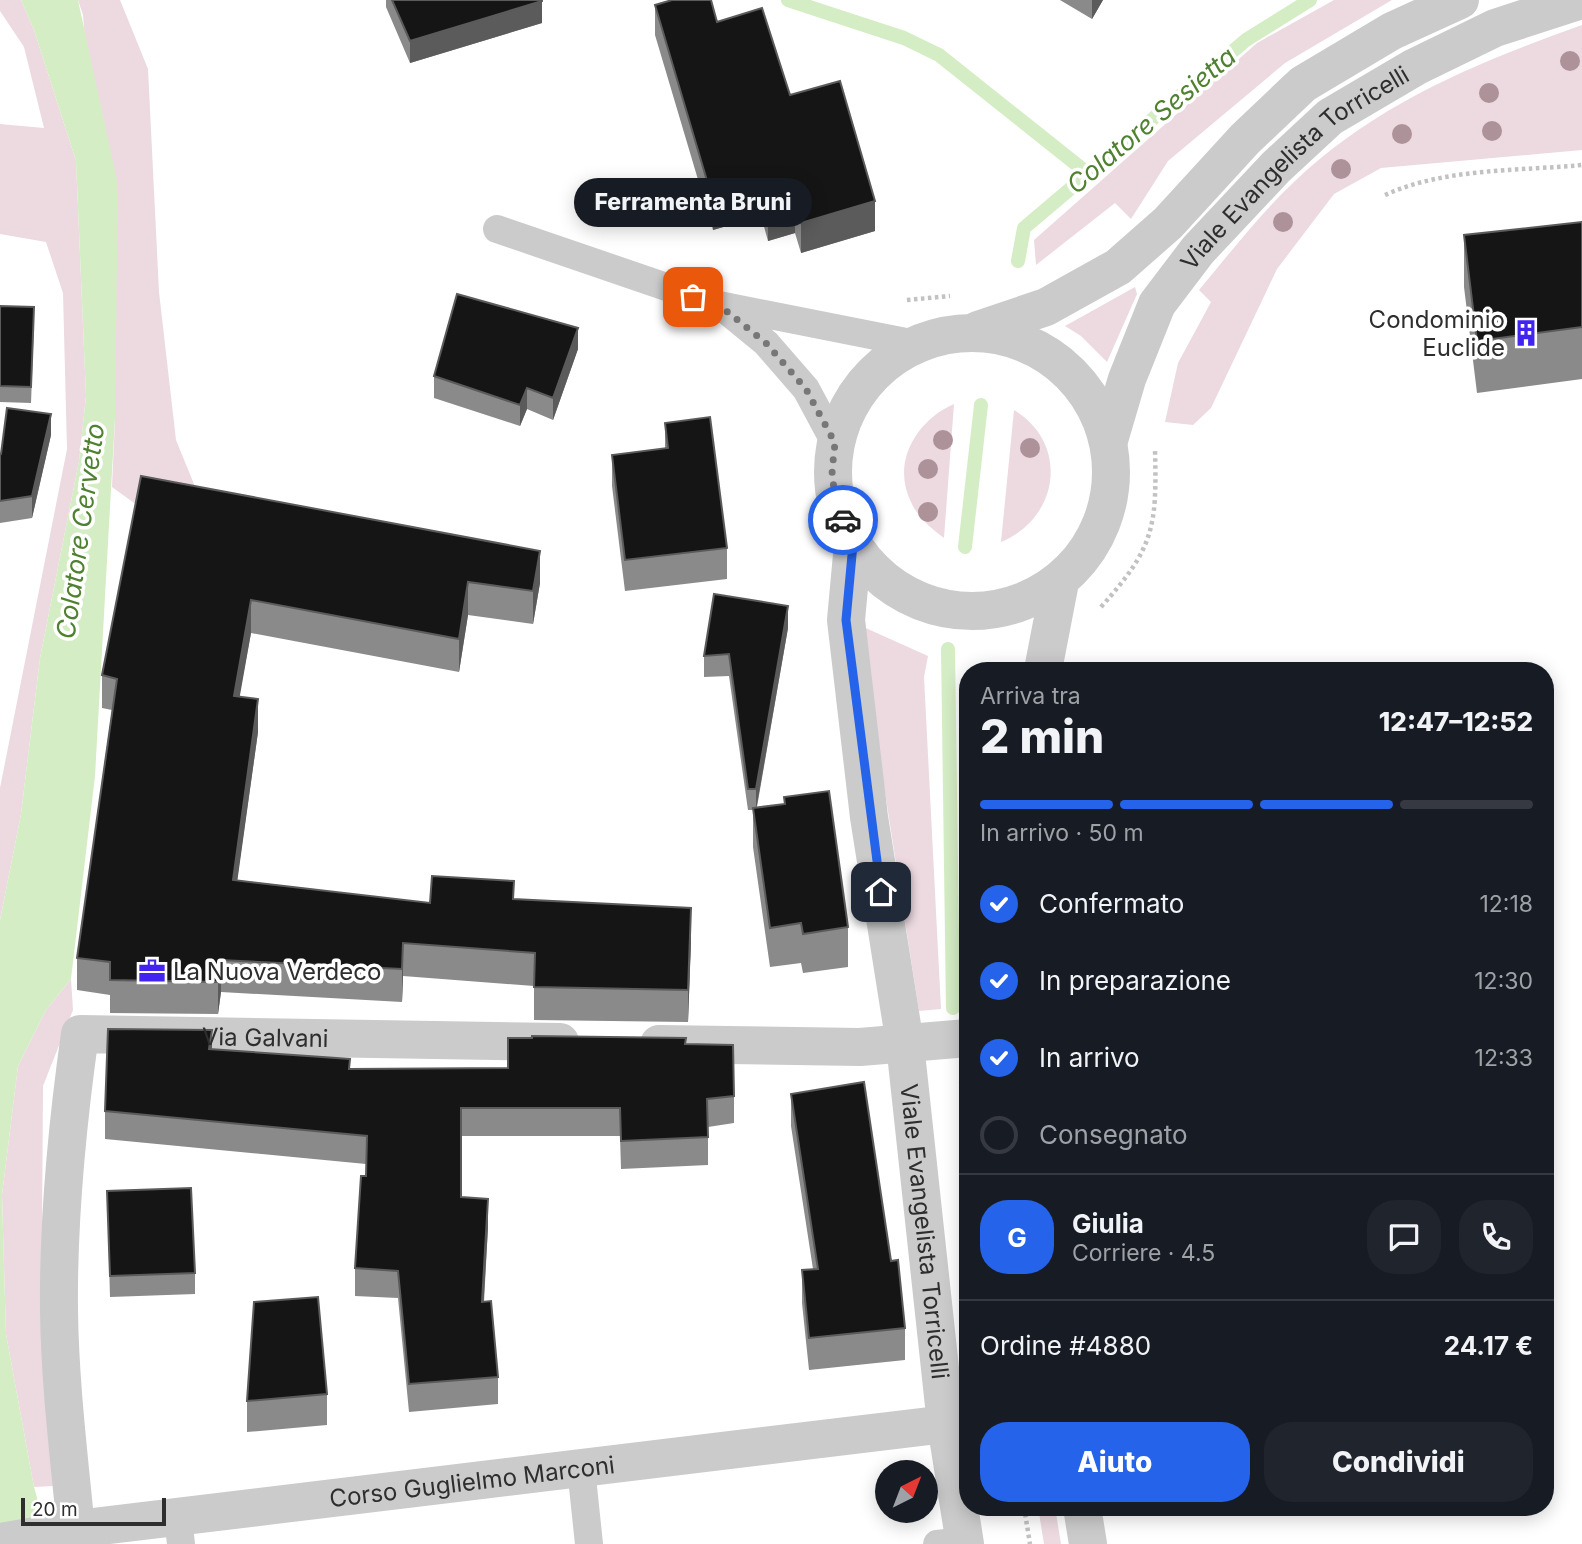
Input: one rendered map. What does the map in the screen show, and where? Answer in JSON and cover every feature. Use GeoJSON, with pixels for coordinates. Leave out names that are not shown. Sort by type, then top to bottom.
{"type":"FeatureCollection","features":[{"type":"Feature","properties":{"kind":"street","name":"Viale Evangelista Torricelli"},"geometry":{"type":"LineString","coordinates":[[972,332],[1046,307],[1118,267],[1168,223],[1245,139],[1303,84],[1392,30],[1460,0]]}},
{"type":"Feature","properties":{"kind":"street","name":"Viale Evangelista Torricelli"},"geometry":{"type":"LineString","coordinates":[[1109,440],[1127,379],[1157,304],[1198,250],[1276,167],[1330,117],[1415,66],[1495,28],[1581,0]]}},
{"type":"Feature","properties":{"kind":"street"},"geometry":{"type":"LineString","coordinates":[[972,332],[1018,340],[1059,362],[1090,397],[1109,440],[1112,479],[1105,518],[1086,553],[1060,582],[1018,604],[972,612],[925,604],[884,580],[853,544],[835,500],[832,471],[835,443],[851,402],[878,368],[916,344],[943,335],[972,332]]}},
{"type":"Feature","properties":{"kind":"street","name":"Viale Evangelista Torricelli"},"geometry":{"type":"LineString","coordinates":[[853,544],[846,620],[869,817],[905,1044],[946,1424],[955,1543]]}},
{"type":"Feature","properties":{"kind":"street"},"geometry":{"type":"LineString","coordinates":[[1044,662],[1060,582]]}},
{"type":"Feature","properties":{"kind":"street","name":"Via Galvani"},"geometry":{"type":"LineString","coordinates":[[67,1531],[66,1428],[59,1311],[65,1138],[80,1034],[860,1047],[905,1044]]}},
{"type":"Feature","properties":{"kind":"street"},"geometry":{"type":"LineString","coordinates":[[905,1044],[959,1039]]}},
{"type":"Feature","properties":{"kind":"street","name":"Corso Guglielmo Marconi"},"geometry":{"type":"LineString","coordinates":[[0,1542],[67,1531],[179,1530],[581,1468],[946,1424]]}},
{"type":"Feature","properties":{"kind":"street"},"geometry":{"type":"LineString","coordinates":[[1083,1516],[1088,1544]]}},
{"type":"Feature","properties":{"kind":"lane"},"geometry":{"type":"LineString","coordinates":[[497,229],[719,305],[916,344]]}},
{"type":"Feature","properties":{"kind":"lane"},"geometry":{"type":"LineString","coordinates":[[719,305],[766,343],[806,389],[835,443]]}},
{"type":"Feature","properties":{"kind":"lane"},"geometry":{"type":"LineString","coordinates":[[581,1468],[589,1544]]}},
{"type":"Feature","properties":{"kind":"path"},"geometry":{"type":"LineString","coordinates":[[1385,195],[1402,187],[1463,175],[1582,165]]}},
{"type":"Feature","properties":{"kind":"path"},"geometry":{"type":"LineString","coordinates":[[895,298],[908,300],[962,294]]}},
{"type":"Feature","properties":{"kind":"path"},"geometry":{"type":"LineString","coordinates":[[1098,610],[1144,552],[1157,503],[1155,440]]}},
{"type":"Feature","properties":{"kind":"path"},"geometry":{"type":"LineString","coordinates":[[1025,1516],[1030,1544]]}},
{"type":"Feature","properties":{"kind":"shaded area"},"geometry":{"type":"Polygon","coordinates":[[[0,0],[21,0],[34,30],[76,161],[86,396],[79,461],[40,658],[21,814],[0,920],[0,788],[67,449],[63,293],[46,242],[0,234],[0,124],[44,128],[24,47],[0,11],[0,0]]]}},
{"type":"Feature","properties":{"kind":"shaded area"},"geometry":{"type":"Polygon","coordinates":[[[78,0],[120,0],[148,69],[159,292],[176,440],[209,521],[141,508],[112,487],[115,418],[83,15],[78,0]]]}},
{"type":"Feature","properties":{"kind":"shaded area"},"geometry":{"type":"Polygon","coordinates":[[[1334,0],[1392,0],[1285,63],[1168,161],[1131,219],[1115,203],[1036,265],[1034,240],[1257,43],[1334,0]]]}},
{"type":"Feature","properties":{"kind":"shaded area"},"geometry":{"type":"Polygon","coordinates":[[[1582,25],[1582,150],[1381,168],[1334,194],[1277,269],[1211,408],[1193,425],[1165,422],[1178,363],[1211,302],[1199,290],[1281,194],[1325,154],[1393,108],[1467,70],[1582,25]]]}},
{"type":"Feature","properties":{"kind":"shaded area"},"geometry":{"type":"Polygon","coordinates":[[[1135,287],[1137,294],[1107,362],[1081,336],[1065,326],[1135,287]]]}},
{"type":"Feature","properties":{"kind":"shaded area"},"geometry":{"type":"Polygon","coordinates":[[[954,404],[944,538],[917,513],[906,487],[904,472],[911,444],[919,431],[929,420],[954,404]]]}},
{"type":"Feature","properties":{"kind":"shaded area"},"geometry":{"type":"Polygon","coordinates":[[[1014,410],[1032,424],[1044,442],[1050,460],[1050,480],[1045,499],[1035,516],[1021,531],[1001,542],[1014,410]]]}},
{"type":"Feature","properties":{"kind":"shaded area"},"geometry":{"type":"Polygon","coordinates":[[[859,625],[928,656],[924,677],[941,1009],[919,1011],[859,625]]]}},
{"type":"Feature","properties":{"kind":"shaded area"},"geometry":{"type":"Polygon","coordinates":[[[71,979],[73,1010],[43,1086],[42,1230],[53,1486],[34,1487],[6,1334],[2,1195],[18,1066],[46,1010],[71,979]]]}},
{"type":"Feature","properties":{"kind":"shaded area"},"geometry":{"type":"Polygon","coordinates":[[[1039,1516],[1056,1516],[1061,1544],[1044,1544],[1039,1516]]]}},
{"type":"Feature","properties":{"kind":"water","name":"Colatore Cervetto"},"geometry":{"type":"Polygon","coordinates":[[[21,0],[78,0],[118,185],[115,418],[95,776],[71,979],[46,1010],[18,1066],[2,1195],[6,1334],[34,1487],[50,1544],[0,1544],[0,920],[21,814],[40,658],[79,461],[86,396],[76,161],[34,30],[21,0]]]}},
{"type":"Feature","properties":{"kind":"building"},"geometry":{"type":"Polygon","coordinates":[[[392,0],[542,0],[542,1],[410,41],[392,0]]]}},
{"type":"Feature","properties":{"kind":"building"},"geometry":{"type":"Polygon","coordinates":[[[672,0],[711,0],[717,22],[762,8],[790,95],[840,81],[875,201],[801,223],[795,204],[768,212],[761,187],[713,201],[655,5],[672,0]]]}},
{"type":"Feature","properties":{"kind":"building"},"geometry":{"type":"Polygon","coordinates":[[[1582,222],[1582,327],[1477,341],[1464,235],[1582,222]]]}},
{"type":"Feature","properties":{"kind":"building"},"geometry":{"type":"Polygon","coordinates":[[[457,294],[578,328],[553,398],[527,388],[520,405],[434,376],[457,294]]]}},
{"type":"Feature","properties":{"kind":"building"},"geometry":{"type":"Polygon","coordinates":[[[0,306],[34,307],[31,387],[0,386],[0,306]]]}},
{"type":"Feature","properties":{"kind":"building"},"geometry":{"type":"Polygon","coordinates":[[[7,408],[51,414],[32,496],[0,501],[0,455],[7,408]]]}},
{"type":"Feature","properties":{"kind":"building"},"geometry":{"type":"Polygon","coordinates":[[[710,417],[727,548],[625,560],[612,455],[668,448],[665,423],[710,417]]]}},
{"type":"Feature","properties":{"kind":"building"},"geometry":{"type":"Polygon","coordinates":[[[141,476],[540,551],[533,591],[468,582],[459,639],[251,600],[234,696],[258,699],[233,880],[430,903],[432,876],[514,881],[513,899],[691,908],[688,990],[534,987],[535,953],[403,943],[402,969],[221,960],[218,982],[110,980],[110,962],[77,958],[117,679],[102,675],[141,476]]]}},
{"type":"Feature","properties":{"kind":"building"},"geometry":{"type":"Polygon","coordinates":[[[714,594],[788,606],[756,789],[748,789],[729,654],[704,656],[714,594]]]}},
{"type":"Feature","properties":{"kind":"building"},"geometry":{"type":"Polygon","coordinates":[[[829,791],[848,927],[803,934],[801,923],[770,928],[753,808],[785,804],[784,797],[829,791]]]}},
{"type":"Feature","properties":{"kind":"building"},"geometry":{"type":"Polygon","coordinates":[[[108,1029],[212,1030],[209,1049],[350,1059],[349,1069],[508,1068],[508,1038],[686,1038],[685,1044],[733,1045],[734,1096],[707,1099],[708,1137],[621,1141],[620,1108],[461,1108],[461,1197],[488,1199],[482,1302],[491,1301],[498,1377],[409,1384],[398,1271],[355,1268],[361,1176],[366,1176],[367,1136],[105,1111],[108,1029]]]}},
{"type":"Feature","properties":{"kind":"building"},"geometry":{"type":"Polygon","coordinates":[[[864,1082],[891,1261],[898,1260],[905,1328],[809,1338],[802,1270],[818,1269],[791,1094],[864,1082]]]}},
{"type":"Feature","properties":{"kind":"building"},"geometry":{"type":"Polygon","coordinates":[[[191,1188],[195,1273],[110,1276],[107,1191],[191,1188]]]}},
{"type":"Feature","properties":{"kind":"building"},"geometry":{"type":"Polygon","coordinates":[[[318,1297],[327,1394],[247,1401],[254,1302],[318,1297]]]}},
{"type":"Feature","properties":{"kind":"waterway"},"geometry":{"type":"LineString","coordinates":[[788,0],[904,38],[939,55],[1086,172]]}},
{"type":"Feature","properties":{"kind":"waterway","name":"Colatore Sesietta"},"geometry":{"type":"LineString","coordinates":[[1018,261],[1024,228],[1246,40],[1310,0]]}},
{"type":"Feature","properties":{"kind":"waterway","name":"Colatore Sesietta"},"geometry":{"type":"LineString","coordinates":[[965,547],[981,405]]}},
{"type":"Feature","properties":{"kind":"waterway","name":"Colatore Sesietta"},"geometry":{"type":"LineString","coordinates":[[948,649],[953,1008]]}},
{"type":"Feature","properties":{"kind":"way so far"},"geometry":{"type":"LineString","coordinates":[[693,297],[719,305],[766,343],[806,389],[835,443],[832,471],[835,500],[843,520]]}},
{"type":"Feature","properties":{"kind":"place","name":"Ferramenta Bruni"},"geometry":{"type":"Point","coordinates":[693,297]}},
{"type":"Feature","properties":{"kind":"place","name":"Condominio Euclide"},"geometry":{"type":"Point","coordinates":[1526,333]}},
{"type":"Feature","properties":{"kind":"place","name":"La Nuova Verdeco"},"geometry":{"type":"Point","coordinates":[152,971]}},
{"type":"Feature","properties":{"kind":"route"},"geometry":{"type":"LineString","coordinates":[[843,520],[853,544],[846,620],[869,817],[881,892]]}}]}
